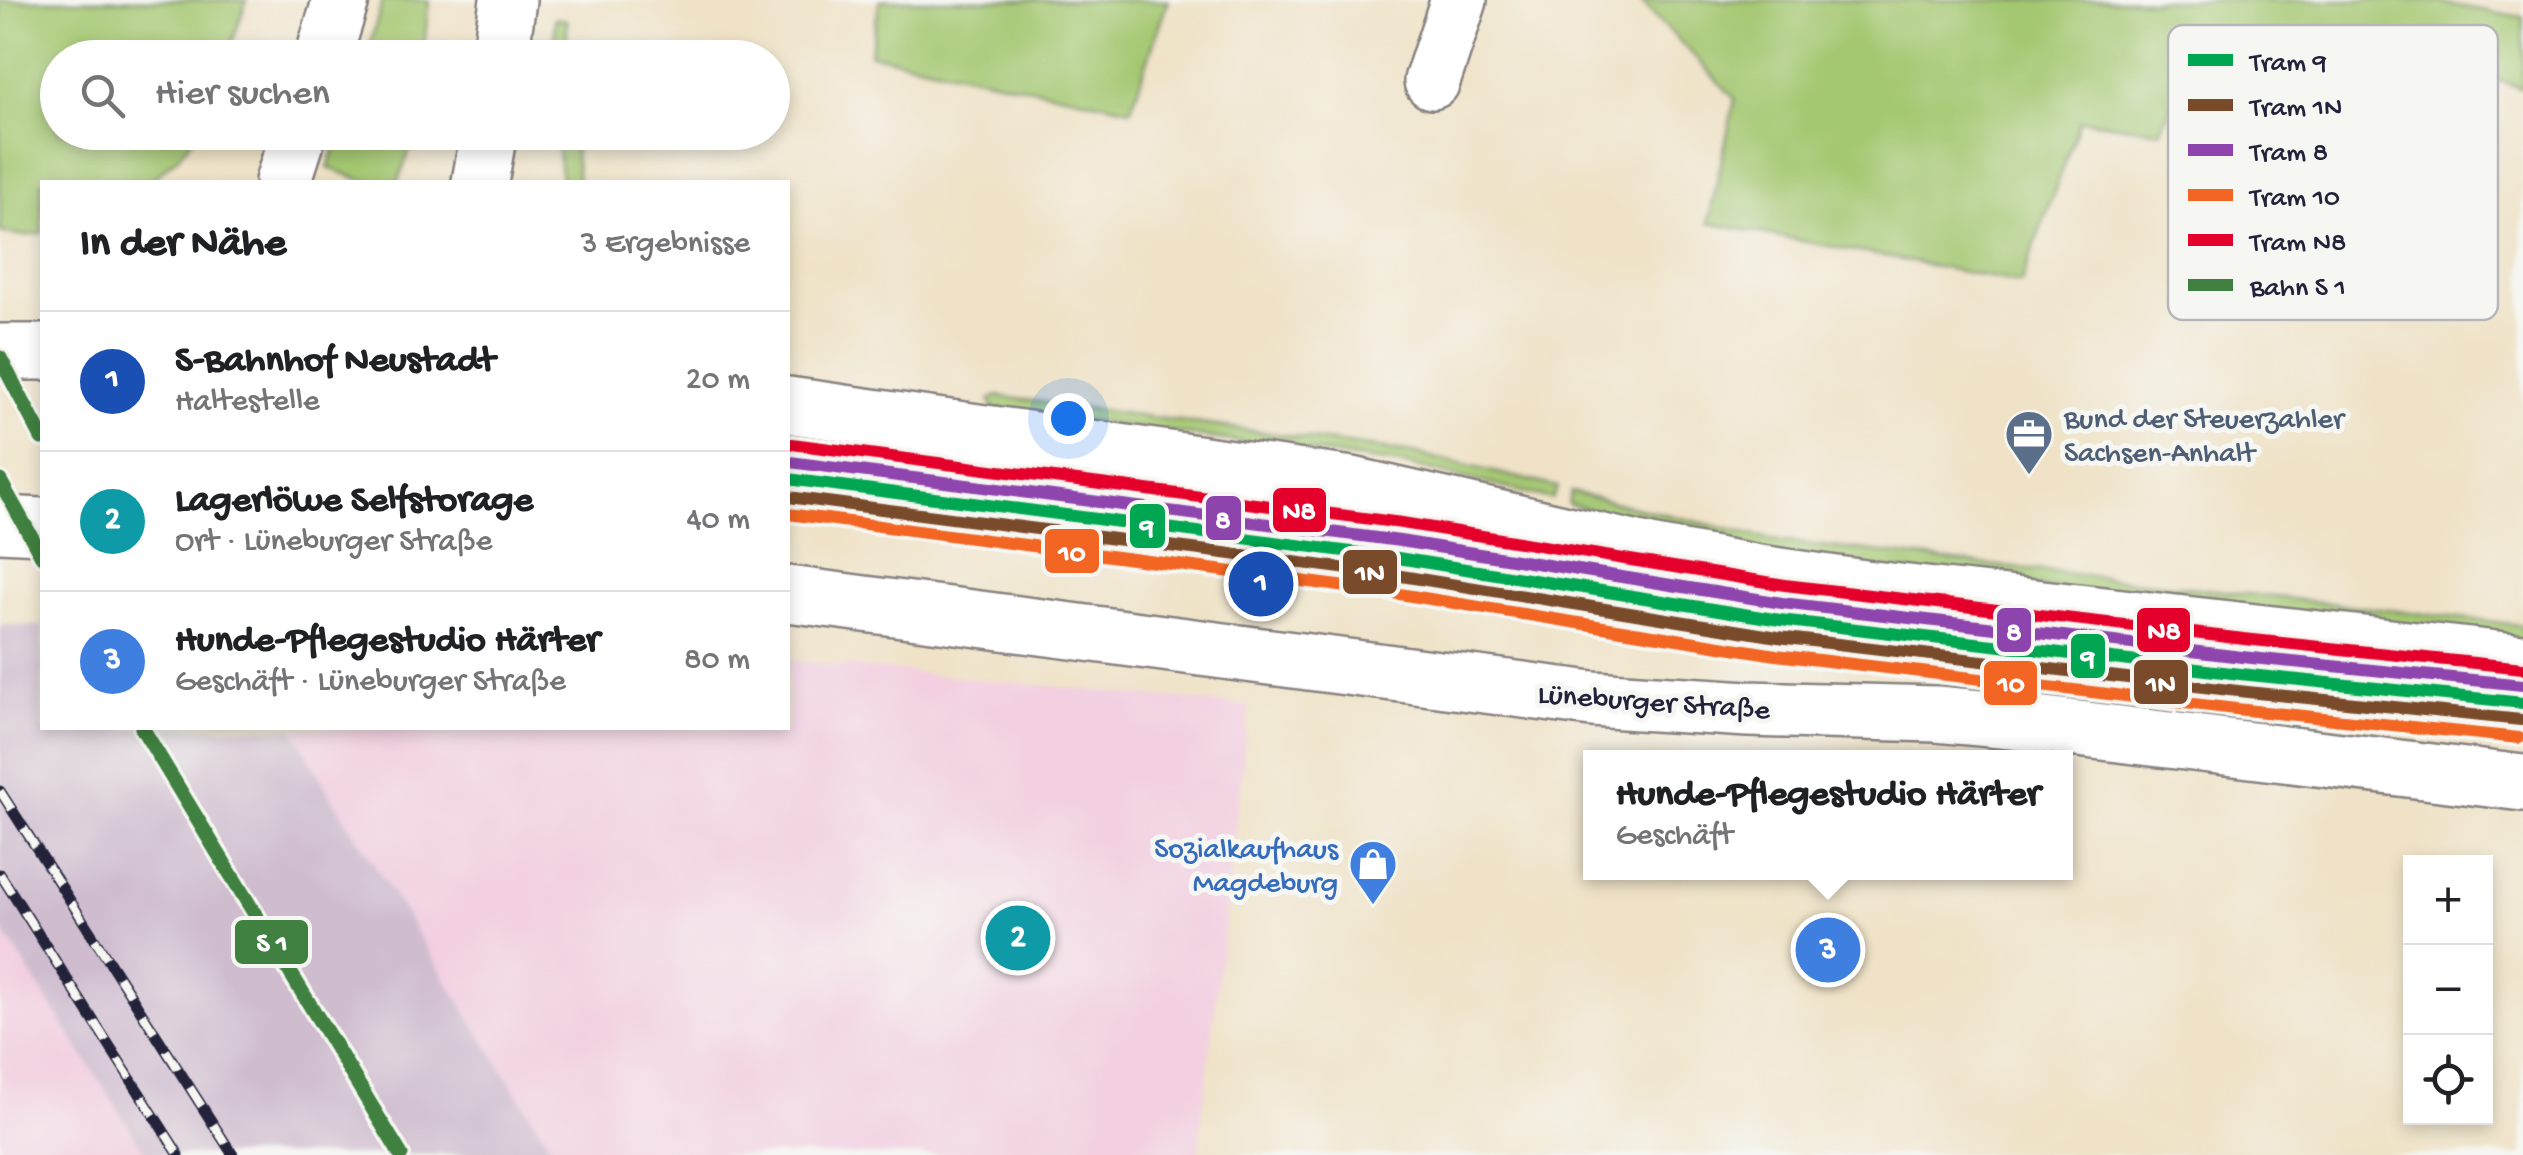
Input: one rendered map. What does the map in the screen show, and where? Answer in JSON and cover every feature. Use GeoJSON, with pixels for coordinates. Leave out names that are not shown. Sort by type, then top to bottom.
{"type":"FeatureCollection","features":[{"type":"Feature","properties":{"kind":"main road"},"geometry":{"type":"LineString","coordinates":[[328,40],[341,0]]}},
{"type":"Feature","properties":{"kind":"main road"},"geometry":{"type":"LineString","coordinates":[[502,40],[508,0]]}},
{"type":"Feature","properties":{"kind":"main road"},"geometry":{"type":"LineString","coordinates":[[1432,81],[1459,0]]}},
{"type":"Feature","properties":{"kind":"main road"},"geometry":{"type":"LineString","coordinates":[[284,180],[293,150]]}},
{"type":"Feature","properties":{"kind":"main road"},"geometry":{"type":"LineString","coordinates":[[480,180],[486,150]]}},
{"type":"Feature","properties":{"kind":"main road"},"geometry":{"type":"LineString","coordinates":[[0,352],[40,352]]}},
{"type":"Feature","properties":{"kind":"main road"},"geometry":{"type":"LineString","coordinates":[[790,405],[1352,485],[1655,554],[1759,573],[2523,662]]}},
{"type":"Feature","properties":{"kind":"main road"},"geometry":{"type":"LineString","coordinates":[[0,524],[40,526]]}},
{"type":"Feature","properties":{"kind":"main road","name":"Lüneburger Straße"},"geometry":{"type":"LineString","coordinates":[[790,594],[1592,699],[1748,709],[1936,714],[2523,782]]}},
{"type":"Feature","properties":{"kind":"shaded area"},"geometry":{"type":"Polygon","coordinates":[[[0,625],[40,626],[40,730],[294,730],[323,783],[556,1155],[147,1155],[0,926],[0,625]]]}},
{"type":"Feature","properties":{"kind":"shaded area"},"geometry":{"type":"Polygon","coordinates":[[[790,660],[1249,706],[1198,1155],[556,1155],[323,783],[294,730],[790,730],[790,660]]]}},
{"type":"Feature","properties":{"kind":"shaded area"},"geometry":{"type":"Polygon","coordinates":[[[0,926],[147,1155],[0,1155],[0,926]]]}},
{"type":"Feature","properties":{"kind":"green space"},"geometry":{"type":"Polygon","coordinates":[[[0,0],[247,0],[233,40],[40,40],[40,150],[183,150],[151,180],[40,180],[40,233],[25,236],[0,232],[0,0]]]}},
{"type":"Feature","properties":{"kind":"green space"},"geometry":{"type":"Polygon","coordinates":[[[383,0],[429,0],[425,40],[371,40],[383,0]]]}},
{"type":"Feature","properties":{"kind":"green space"},"geometry":{"type":"Polygon","coordinates":[[[880,0],[1168,0],[1131,109],[870,54],[880,0]]]}},
{"type":"Feature","properties":{"kind":"green space"},"geometry":{"type":"Polygon","coordinates":[[[1640,0],[2424,0],[2523,17],[2523,89],[2498,80],[2498,25],[2168,25],[2168,113],[2160,131],[2080,120],[2021,283],[1708,223],[1735,99],[1640,0]]]}},
{"type":"Feature","properties":{"kind":"green space"},"geometry":{"type":"Polygon","coordinates":[[[555,18],[567,20],[567,40],[554,40],[555,18]]]}},
{"type":"Feature","properties":{"kind":"green space"},"geometry":{"type":"Polygon","coordinates":[[[334,150],[410,150],[399,180],[362,180],[328,168],[334,150]]]}},
{"type":"Feature","properties":{"kind":"green space"},"geometry":{"type":"Polygon","coordinates":[[[557,150],[575,150],[578,180],[562,180],[557,150]]]}},
{"type":"Feature","properties":{"kind":"green space"},"geometry":{"type":"Polygon","coordinates":[[[997,396],[1413,453],[1558,487],[1552,499],[1407,465],[993,408],[990,400],[997,396]]]}},
{"type":"Feature","properties":{"kind":"green space"},"geometry":{"type":"Polygon","coordinates":[[[1571,492],[1778,541],[2523,625],[2523,642],[1772,557],[1568,504],[1571,492]]]}},
{"type":"Feature","properties":{"kind":"railway"},"geometry":{"type":"LineString","coordinates":[[0,791],[233,1155]]}},
{"type":"Feature","properties":{"kind":"railway"},"geometry":{"type":"LineString","coordinates":[[0,874],[179,1155]]}},
{"type":"Feature","properties":{"kind":"tram line","name":"N8"},"geometry":{"type":"LineString","coordinates":[[792,444],[1402,523],[1785,585],[2523,668]]}},
{"type":"Feature","properties":{"kind":"tram line","name":"8"},"geometry":{"type":"LineString","coordinates":[[790,462],[1400,541],[1782,603],[2242,657],[2523,685]]}},
{"type":"Feature","properties":{"kind":"tram line","name":"9"},"geometry":{"type":"LineString","coordinates":[[790,479],[1398,558],[1780,620],[2523,703]]}},
{"type":"Feature","properties":{"kind":"tram line","name":"1N"},"geometry":{"type":"LineString","coordinates":[[790,497],[1395,575],[1778,637],[2521,720]]}},
{"type":"Feature","properties":{"kind":"tram line","name":"10"},"geometry":{"type":"LineString","coordinates":[[790,514],[1393,593],[1776,655],[2519,738]]}},
{"type":"Feature","properties":{"kind":"transit line"},"geometry":{"type":"LineString","coordinates":[[0,358],[40,434]]}},
{"type":"Feature","properties":{"kind":"transit line"},"geometry":{"type":"LineString","coordinates":[[0,481],[40,552]]}},
{"type":"Feature","properties":{"kind":"transit line"},"geometry":{"type":"LineString","coordinates":[[143,730],[401,1155]]}},
{"type":"Feature","properties":{"kind":"place","name":"Bund der Steuerzahler Sachsen-Anhalt"},"geometry":{"type":"Point","coordinates":[2029,476]}},
{"type":"Feature","properties":{"kind":"place","name":"S-Bahnhof Neustadt"},"geometry":{"type":"Point","coordinates":[1261,584]}},
{"type":"Feature","properties":{"kind":"place","name":"Sozialkaufhaus Magdeburg"},"geometry":{"type":"Point","coordinates":[1373,906]}},
{"type":"Feature","properties":{"kind":"place","name":"Lagerlöwe Selfstorage"},"geometry":{"type":"Point","coordinates":[1018,938]}},
{"type":"Feature","properties":{"kind":"place","name":"Hunde-Pflegestudio Härter"},"geometry":{"type":"Point","coordinates":[1828,950]}}]}
